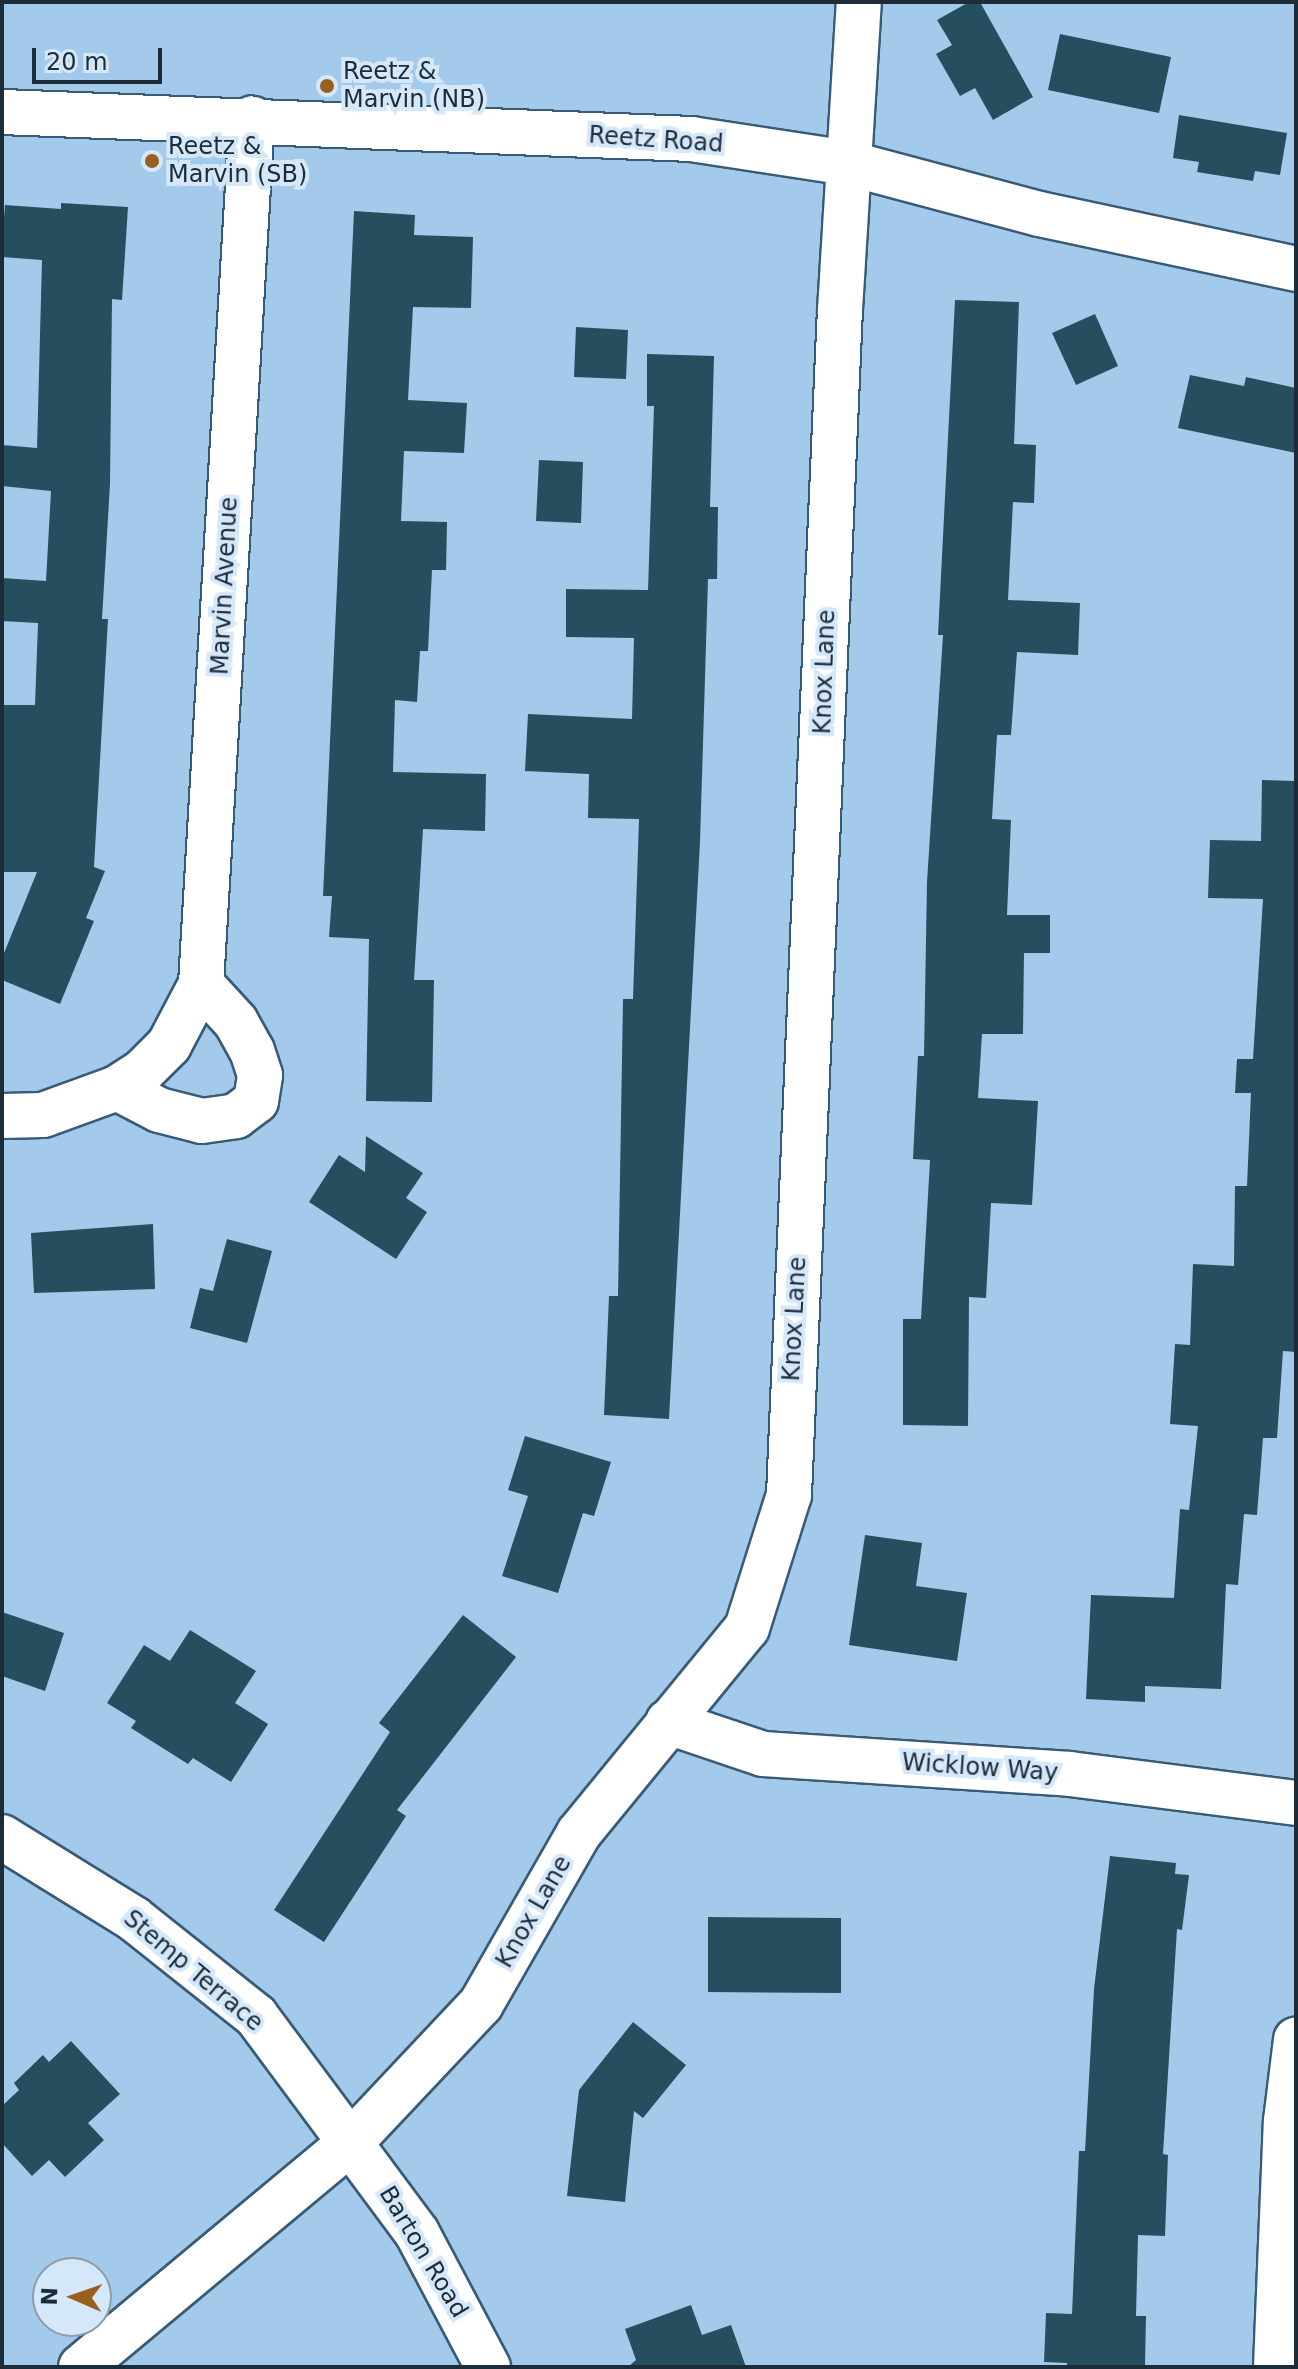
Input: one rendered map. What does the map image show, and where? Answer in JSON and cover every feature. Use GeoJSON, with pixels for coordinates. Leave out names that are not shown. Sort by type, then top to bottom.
{"type":"FeatureCollection","features":[{"type":"Feature","properties":{"kind":"street","name":"Knox Lane"},"geometry":{"type":"LineString","coordinates":[[81,2367],[352,2141],[481,2004],[579,1833],[747,1628],[789,1495],[848,163],[859,2]]}},
{"type":"Feature","properties":{"kind":"street","name":"Reetz Road"},"geometry":{"type":"LineString","coordinates":[[2,112],[252,119],[691,139],[848,163],[1040,214],[1296,269]]}},
{"type":"Feature","properties":{"kind":"street","name":"Marvin Avenue"},"geometry":{"type":"LineString","coordinates":[[117,1088],[169,1045],[201,984],[252,119]]}},
{"type":"Feature","properties":{"kind":"street"},"geometry":{"type":"LineString","coordinates":[[2,1116],[43,1115],[117,1088],[159,1110],[202,1121],[236,1116],[256,1101],[260,1075],[252,1051],[236,1022],[201,984]]}},
{"type":"Feature","properties":{"kind":"street","name":"Wicklow Way"},"geometry":{"type":"LineString","coordinates":[[668,1722],[763,1754],[1070,1774],[1296,1803]]}},
{"type":"Feature","properties":{"kind":"street","name":"Stemp Terrace"},"geometry":{"type":"LineString","coordinates":[[2,1837],[134,1919],[256,2016],[352,2141]]}},
{"type":"Feature","properties":{"kind":"street"},"geometry":{"type":"LineString","coordinates":[[1276,2367],[1286,2121],[1296,2040]]}},
{"type":"Feature","properties":{"kind":"street","name":"Barton Road"},"geometry":{"type":"LineString","coordinates":[[352,2141],[417,2233],[488,2367]]}},
{"type":"Feature","properties":{"kind":"building"},"geometry":{"type":"Polygon","coordinates":[[[969,2],[980,2],[1033,97],[993,120],[975,88],[960,96],[936,54],[952,45],[937,20],[969,2]]]}},
{"type":"Feature","properties":{"kind":"building"},"geometry":{"type":"Polygon","coordinates":[[[1060,34],[1171,57],[1159,113],[1048,90],[1060,34]]]}},
{"type":"Feature","properties":{"kind":"building"},"geometry":{"type":"Polygon","coordinates":[[[1179,115],[1287,133],[1280,175],[1255,171],[1253,181],[1197,172],[1199,162],[1173,158],[1179,115]]]}},
{"type":"Feature","properties":{"kind":"building"},"geometry":{"type":"Polygon","coordinates":[[[61,203],[128,207],[122,300],[112,299],[110,484],[102,619],[108,619],[94,867],[105,871],[86,918],[94,921],[60,1004],[2,980],[2,958],[37,872],[2,872],[2,705],[35,705],[38,623],[2,621],[2,578],[46,581],[51,491],[2,486],[2,445],[37,448],[42,260],[2,257],[2,244],[5,205],[61,209],[61,203]]]}},
{"type":"Feature","properties":{"kind":"building"},"geometry":{"type":"Polygon","coordinates":[[[354,211],[415,215],[414,235],[473,237],[471,308],[413,307],[408,400],[467,403],[464,453],[404,451],[401,521],[447,522],[446,570],[432,570],[428,651],[420,651],[417,702],[395,700],[393,772],[486,774],[485,831],[423,829],[414,980],[434,980],[432,1102],[366,1101],[369,939],[329,937],[332,896],[323,896],[354,211]]]}},
{"type":"Feature","properties":{"kind":"building"},"geometry":{"type":"Polygon","coordinates":[[[955,300],[1019,302],[1014,444],[1036,445],[1034,503],[1013,502],[1008,600],[1080,603],[1078,655],[1017,652],[1011,735],[997,735],[992,819],[1011,820],[1007,915],[1050,915],[1050,953],[1024,953],[1023,1034],[982,1034],[978,1098],[1038,1101],[1032,1205],[991,1203],[986,1298],[969,1297],[968,1426],[903,1425],[903,1319],[921,1319],[930,1160],[913,1159],[918,1056],[924,1056],[927,882],[943,635],[938,635],[955,300]]]}},
{"type":"Feature","properties":{"kind":"building"},"geometry":{"type":"Polygon","coordinates":[[[1095,314],[1118,366],[1076,385],[1052,333],[1095,314]]]}},
{"type":"Feature","properties":{"kind":"building"},"geometry":{"type":"Polygon","coordinates":[[[576,327],[628,330],[626,379],[574,377],[576,327]]]}},
{"type":"Feature","properties":{"kind":"building"},"geometry":{"type":"Polygon","coordinates":[[[647,354],[714,356],[710,507],[718,507],[717,579],[708,579],[700,842],[669,1419],[604,1415],[609,1296],[618,1296],[623,999],[633,999],[639,819],[588,818],[589,774],[525,771],[528,714],[632,719],[634,638],[566,637],[566,589],[648,590],[654,406],[647,406],[647,354]]]}},
{"type":"Feature","properties":{"kind":"building"},"geometry":{"type":"Polygon","coordinates":[[[1190,375],[1244,386],[1246,377],[1296,388],[1296,453],[1178,428],[1190,375]]]}},
{"type":"Feature","properties":{"kind":"building"},"geometry":{"type":"Polygon","coordinates":[[[539,460],[583,462],[581,523],[536,521],[539,460]]]}},
{"type":"Feature","properties":{"kind":"building"},"geometry":{"type":"Polygon","coordinates":[[[1262,780],[1296,781],[1296,1352],[1283,1351],[1277,1438],[1263,1438],[1257,1515],[1244,1514],[1238,1585],[1226,1584],[1221,1689],[1145,1686],[1145,1702],[1086,1699],[1091,1595],[1174,1598],[1180,1509],[1189,1510],[1198,1426],[1170,1424],[1175,1344],[1190,1345],[1193,1264],[1234,1266],[1235,1186],[1247,1186],[1251,1093],[1235,1093],[1237,1059],[1253,1059],[1263,899],[1208,898],[1210,840],[1261,841],[1262,780]]]}},
{"type":"Feature","properties":{"kind":"building"},"geometry":{"type":"Polygon","coordinates":[[[366,1136],[423,1173],[406,1198],[427,1212],[396,1259],[309,1202],[339,1155],[365,1172],[366,1136]]]}},
{"type":"Feature","properties":{"kind":"building"},"geometry":{"type":"Polygon","coordinates":[[[153,1224],[155,1289],[34,1293],[31,1233],[153,1224]]]}},
{"type":"Feature","properties":{"kind":"building"},"geometry":{"type":"Polygon","coordinates":[[[227,1239],[272,1251],[247,1343],[190,1328],[200,1288],[213,1291],[227,1239]]]}},
{"type":"Feature","properties":{"kind":"building"},"geometry":{"type":"Polygon","coordinates":[[[525,1436],[611,1462],[594,1516],[583,1513],[558,1593],[502,1576],[528,1496],[508,1490],[525,1436]]]}},
{"type":"Feature","properties":{"kind":"building"},"geometry":{"type":"Polygon","coordinates":[[[865,1535],[922,1543],[916,1586],[967,1593],[957,1661],[849,1645],[865,1535]]]}},
{"type":"Feature","properties":{"kind":"building"},"geometry":{"type":"Polygon","coordinates":[[[2,1612],[64,1633],[45,1691],[2,1676],[2,1612]]]}},
{"type":"Feature","properties":{"kind":"building"},"geometry":{"type":"Polygon","coordinates":[[[463,1615],[516,1657],[397,1810],[406,1816],[324,1942],[274,1910],[390,1732],[379,1723],[463,1615]]]}},
{"type":"Feature","properties":{"kind":"building"},"geometry":{"type":"Polygon","coordinates":[[[190,1630],[256,1671],[235,1703],[268,1724],[231,1782],[193,1758],[188,1764],[131,1728],[136,1721],[107,1703],[144,1645],[170,1661],[190,1630]]]}},
{"type":"Feature","properties":{"kind":"building"},"geometry":{"type":"Polygon","coordinates":[[[1110,1856],[1176,1863],[1175,1874],[1189,1875],[1182,1930],[1177,1929],[1163,2154],[1168,2155],[1165,2236],[1138,2235],[1136,2316],[1146,2316],[1145,2367],[1067,2367],[1067,2363],[1044,2362],[1046,2313],[1072,2314],[1079,2151],[1085,2151],[1094,1989],[1110,1856]]]}},
{"type":"Feature","properties":{"kind":"building"},"geometry":{"type":"Polygon","coordinates":[[[708,1917],[841,1918],[841,1993],[708,1992],[708,1917]]]}},
{"type":"Feature","properties":{"kind":"building"},"geometry":{"type":"Polygon","coordinates":[[[633,2022],[686,2065],[643,2118],[634,2111],[625,2202],[567,2196],[579,2090],[633,2022]]]}},
{"type":"Feature","properties":{"kind":"building"},"geometry":{"type":"Polygon","coordinates":[[[71,2041],[120,2094],[88,2123],[104,2140],[65,2177],[49,2160],[32,2176],[2,2143],[2,2106],[19,2090],[14,2083],[43,2055],[49,2062],[71,2041]]]}},
{"type":"Feature","properties":{"kind":"building"},"geometry":{"type":"Polygon","coordinates":[[[691,2305],[702,2335],[731,2325],[746,2367],[628,2367],[636,2360],[625,2329],[691,2305]]]}},
{"type":"Feature","properties":{"kind":"place","name":"Reetz & Marvin (NB)"},"geometry":{"type":"Point","coordinates":[327,86]}},
{"type":"Feature","properties":{"kind":"place","name":"Reetz & Marvin (SB)"},"geometry":{"type":"Point","coordinates":[152,161]}}]}
